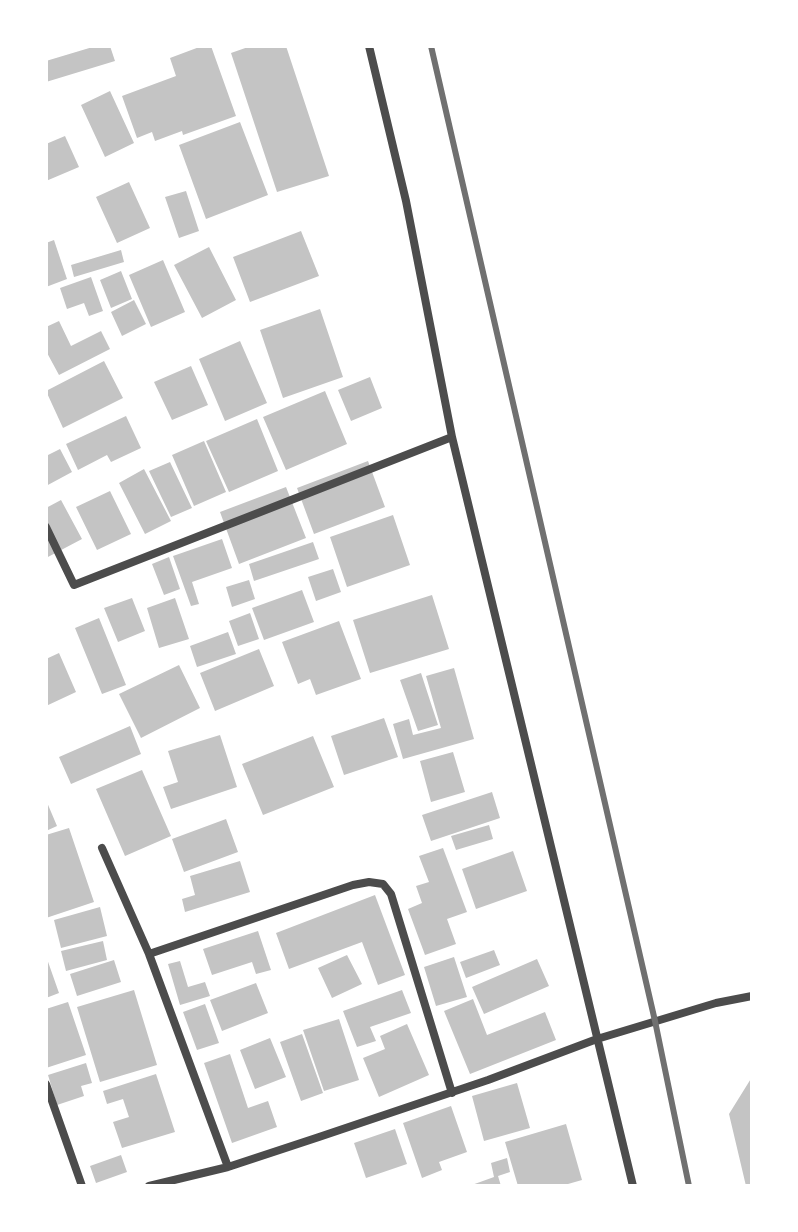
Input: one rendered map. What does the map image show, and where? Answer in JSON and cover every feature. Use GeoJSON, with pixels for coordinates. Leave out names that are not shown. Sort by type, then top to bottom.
{"type":"FeatureCollection","features":[{"type":"Feature","properties":{"kind":"street"},"geometry":{"type":"LineString","coordinates":[[369,46],[406,201],[452,437],[633,1186]]}},
{"type":"Feature","properties":{"kind":"street"},"geometry":{"type":"LineString","coordinates":[[46,527],[74,585],[452,437]]}},
{"type":"Feature","properties":{"kind":"street"},"geometry":{"type":"LineString","coordinates":[[102,848],[149,954],[228,1167]]}},
{"type":"Feature","properties":{"kind":"street"},"geometry":{"type":"LineString","coordinates":[[149,954],[353,885],[369,882],[383,884],[391,894],[452,1093]]}},
{"type":"Feature","properties":{"kind":"street"},"geometry":{"type":"LineString","coordinates":[[149,1186],[228,1167],[452,1093],[597,1039],[716,1003],[752,996]]}},
{"type":"Feature","properties":{"kind":"street"},"geometry":{"type":"LineString","coordinates":[[46,1084],[82,1186]]}},
{"type":"Feature","properties":{"kind":"building"},"geometry":{"type":"Polygon","coordinates":[[[96,46],[110,46],[115,61],[46,82],[46,61],[96,46]]]}},
{"type":"Feature","properties":{"kind":"building"},"geometry":{"type":"Polygon","coordinates":[[[202,46],[211,46],[236,116],[183,135],[182,131],[155,141],[152,132],[137,138],[122,96],[176,76],[170,58],[202,46]]]}},
{"type":"Feature","properties":{"kind":"building"},"geometry":{"type":"Polygon","coordinates":[[[251,46],[286,46],[329,176],[277,192],[231,53],[251,46]]]}},
{"type":"Feature","properties":{"kind":"building"},"geometry":{"type":"Polygon","coordinates":[[[110,91],[134,143],[105,157],[81,105],[110,91]]]}},
{"type":"Feature","properties":{"kind":"building"},"geometry":{"type":"Polygon","coordinates":[[[240,122],[268,195],[206,219],[179,145],[240,122]]]}},
{"type":"Feature","properties":{"kind":"building"},"geometry":{"type":"Polygon","coordinates":[[[65,136],[79,167],[46,181],[46,144],[65,136]]]}},
{"type":"Feature","properties":{"kind":"building"},"geometry":{"type":"Polygon","coordinates":[[[129,182],[150,228],[117,243],[96,197],[129,182]]]}},
{"type":"Feature","properties":{"kind":"building"},"geometry":{"type":"Polygon","coordinates":[[[186,191],[199,231],[179,238],[165,197],[186,191]]]}},
{"type":"Feature","properties":{"kind":"building"},"geometry":{"type":"Polygon","coordinates":[[[301,231],[319,276],[250,302],[233,257],[301,231]]]}},
{"type":"Feature","properties":{"kind":"building"},"geometry":{"type":"Polygon","coordinates":[[[54,240],[67,279],[46,287],[46,243],[54,240]]]}},
{"type":"Feature","properties":{"kind":"building"},"geometry":{"type":"Polygon","coordinates":[[[209,247],[236,300],[202,318],[174,265],[209,247]]]}},
{"type":"Feature","properties":{"kind":"building"},"geometry":{"type":"Polygon","coordinates":[[[121,250],[124,262],[74,277],[71,265],[121,250]]]}},
{"type":"Feature","properties":{"kind":"building"},"geometry":{"type":"Polygon","coordinates":[[[163,260],[185,312],[151,327],[129,275],[163,260]]]}},
{"type":"Feature","properties":{"kind":"building"},"geometry":{"type":"Polygon","coordinates":[[[121,271],[132,299],[111,308],[100,280],[121,271]]]}},
{"type":"Feature","properties":{"kind":"building"},"geometry":{"type":"Polygon","coordinates":[[[91,277],[103,311],[89,316],[84,303],[67,309],[60,288],[91,277]]]}},
{"type":"Feature","properties":{"kind":"building"},"geometry":{"type":"Polygon","coordinates":[[[134,300],[146,324],[122,336],[111,312],[134,300]]]}},
{"type":"Feature","properties":{"kind":"building"},"geometry":{"type":"Polygon","coordinates":[[[320,309],[343,377],[283,398],[260,330],[320,309]]]}},
{"type":"Feature","properties":{"kind":"building"},"geometry":{"type":"Polygon","coordinates":[[[59,321],[71,346],[101,331],[110,349],[59,375],[46,351],[46,327],[59,321]]]}},
{"type":"Feature","properties":{"kind":"building"},"geometry":{"type":"Polygon","coordinates":[[[240,341],[267,403],[225,421],[199,359],[240,341]]]}},
{"type":"Feature","properties":{"kind":"building"},"geometry":{"type":"Polygon","coordinates":[[[104,361],[123,398],[63,428],[46,391],[104,361]]]}},
{"type":"Feature","properties":{"kind":"building"},"geometry":{"type":"Polygon","coordinates":[[[191,366],[208,405],[172,420],[154,382],[191,366]]]}},
{"type":"Feature","properties":{"kind":"building"},"geometry":{"type":"Polygon","coordinates":[[[370,377],[382,408],[351,421],[338,390],[370,377]]]}},
{"type":"Feature","properties":{"kind":"building"},"geometry":{"type":"Polygon","coordinates":[[[325,391],[347,444],[286,470],[263,417],[325,391]]]}},
{"type":"Feature","properties":{"kind":"building"},"geometry":{"type":"Polygon","coordinates":[[[126,416],[141,448],[111,462],[107,455],[78,470],[66,444],[126,416]]]}},
{"type":"Feature","properties":{"kind":"building"},"geometry":{"type":"Polygon","coordinates":[[[257,419],[278,471],[229,492],[206,441],[257,419]]]}},
{"type":"Feature","properties":{"kind":"building"},"geometry":{"type":"Polygon","coordinates":[[[204,441],[226,492],[194,506],[172,455],[204,441]]]}},
{"type":"Feature","properties":{"kind":"building"},"geometry":{"type":"Polygon","coordinates":[[[60,449],[72,472],[46,486],[46,456],[60,449]]]}},
{"type":"Feature","properties":{"kind":"building"},"geometry":{"type":"Polygon","coordinates":[[[368,461],[385,507],[314,534],[297,488],[368,461]]]}},
{"type":"Feature","properties":{"kind":"building"},"geometry":{"type":"Polygon","coordinates":[[[170,462],[192,508],[171,517],[149,471],[170,462]]]}},
{"type":"Feature","properties":{"kind":"building"},"geometry":{"type":"Polygon","coordinates":[[[144,469],[171,521],[145,534],[119,483],[144,469]]]}},
{"type":"Feature","properties":{"kind":"building"},"geometry":{"type":"Polygon","coordinates":[[[286,487],[306,538],[239,564],[220,512],[286,487]]]}},
{"type":"Feature","properties":{"kind":"building"},"geometry":{"type":"Polygon","coordinates":[[[110,491],[131,534],[97,550],[76,507],[110,491]]]}},
{"type":"Feature","properties":{"kind":"building"},"geometry":{"type":"Polygon","coordinates":[[[61,500],[82,539],[46,558],[46,508],[61,500]]]}},
{"type":"Feature","properties":{"kind":"building"},"geometry":{"type":"Polygon","coordinates":[[[393,515],[410,565],[347,587],[330,537],[393,515]]]}},
{"type":"Feature","properties":{"kind":"building"},"geometry":{"type":"Polygon","coordinates":[[[222,539],[232,568],[192,582],[199,604],[191,606],[173,556],[222,539]]]}},
{"type":"Feature","properties":{"kind":"building"},"geometry":{"type":"Polygon","coordinates":[[[313,542],[319,559],[254,581],[249,564],[313,542]]]}},
{"type":"Feature","properties":{"kind":"building"},"geometry":{"type":"Polygon","coordinates":[[[169,557],[180,589],[164,595],[152,564],[169,557]]]}},
{"type":"Feature","properties":{"kind":"building"},"geometry":{"type":"Polygon","coordinates":[[[333,569],[341,592],[316,601],[308,577],[333,569]]]}},
{"type":"Feature","properties":{"kind":"building"},"geometry":{"type":"Polygon","coordinates":[[[249,580],[255,599],[232,607],[226,587],[249,580]]]}},
{"type":"Feature","properties":{"kind":"building"},"geometry":{"type":"Polygon","coordinates":[[[302,590],[314,622],[264,640],[252,608],[302,590]]]}},
{"type":"Feature","properties":{"kind":"building"},"geometry":{"type":"Polygon","coordinates":[[[432,595],[449,649],[370,673],[353,620],[432,595]]]}},
{"type":"Feature","properties":{"kind":"building"},"geometry":{"type":"Polygon","coordinates":[[[132,598],[145,631],[118,642],[104,608],[132,598]]]}},
{"type":"Feature","properties":{"kind":"building"},"geometry":{"type":"Polygon","coordinates":[[[175,598],[189,639],[159,648],[147,608],[175,598]]]}},
{"type":"Feature","properties":{"kind":"building"},"geometry":{"type":"Polygon","coordinates":[[[250,613],[259,639],[238,646],[229,621],[250,613]]]}},
{"type":"Feature","properties":{"kind":"building"},"geometry":{"type":"Polygon","coordinates":[[[99,618],[126,685],[102,694],[75,628],[99,618]]]}},
{"type":"Feature","properties":{"kind":"building"},"geometry":{"type":"Polygon","coordinates":[[[339,621],[361,679],[316,695],[310,679],[298,684],[282,642],[339,621]]]}},
{"type":"Feature","properties":{"kind":"building"},"geometry":{"type":"Polygon","coordinates":[[[228,632],[236,654],[197,667],[190,646],[228,632]]]}},
{"type":"Feature","properties":{"kind":"building"},"geometry":{"type":"Polygon","coordinates":[[[259,649],[274,686],[215,711],[200,673],[259,649]]]}},
{"type":"Feature","properties":{"kind":"building"},"geometry":{"type":"Polygon","coordinates":[[[59,653],[76,692],[46,706],[46,659],[59,653]]]}},
{"type":"Feature","properties":{"kind":"building"},"geometry":{"type":"Polygon","coordinates":[[[179,665],[200,708],[141,738],[119,694],[179,665]]]}},
{"type":"Feature","properties":{"kind":"building"},"geometry":{"type":"Polygon","coordinates":[[[454,668],[474,739],[403,759],[393,724],[409,719],[413,735],[441,728],[426,676],[454,668]]]}},
{"type":"Feature","properties":{"kind":"building"},"geometry":{"type":"Polygon","coordinates":[[[421,673],[438,725],[418,731],[400,680],[421,673]]]}},
{"type":"Feature","properties":{"kind":"building"},"geometry":{"type":"Polygon","coordinates":[[[384,718],[398,757],[344,775],[331,736],[384,718]]]}},
{"type":"Feature","properties":{"kind":"building"},"geometry":{"type":"Polygon","coordinates":[[[130,726],[141,754],[71,784],[59,757],[130,726]]]}},
{"type":"Feature","properties":{"kind":"building"},"geometry":{"type":"Polygon","coordinates":[[[220,735],[237,787],[171,809],[163,787],[178,782],[168,751],[220,735]]]}},
{"type":"Feature","properties":{"kind":"building"},"geometry":{"type":"Polygon","coordinates":[[[313,736],[334,787],[263,815],[242,764],[313,736]]]}},
{"type":"Feature","properties":{"kind":"building"},"geometry":{"type":"Polygon","coordinates":[[[453,752],[465,792],[431,802],[420,761],[453,752]]]}},
{"type":"Feature","properties":{"kind":"building"},"geometry":{"type":"Polygon","coordinates":[[[142,770],[171,836],[125,856],[96,789],[142,770]]]}},
{"type":"Feature","properties":{"kind":"building"},"geometry":{"type":"Polygon","coordinates":[[[492,792],[500,818],[431,841],[422,815],[492,792]]]}},
{"type":"Feature","properties":{"kind":"building"},"geometry":{"type":"Polygon","coordinates":[[[46,800],[57,826],[46,831],[46,800]]]}},
{"type":"Feature","properties":{"kind":"building"},"geometry":{"type":"Polygon","coordinates":[[[226,819],[238,852],[184,872],[172,839],[226,819]]]}},
{"type":"Feature","properties":{"kind":"building"},"geometry":{"type":"Polygon","coordinates":[[[489,825],[493,839],[456,850],[451,836],[489,825]]]}},
{"type":"Feature","properties":{"kind":"building"},"geometry":{"type":"Polygon","coordinates":[[[69,828],[94,902],[46,918],[46,835],[69,828]]]}},
{"type":"Feature","properties":{"kind":"building"},"geometry":{"type":"Polygon","coordinates":[[[443,848],[467,912],[447,919],[456,944],[425,955],[408,909],[422,903],[416,886],[429,882],[419,856],[443,848]]]}},
{"type":"Feature","properties":{"kind":"building"},"geometry":{"type":"Polygon","coordinates":[[[513,851],[527,891],[476,909],[462,869],[513,851]]]}},
{"type":"Feature","properties":{"kind":"building"},"geometry":{"type":"Polygon","coordinates":[[[240,861],[250,892],[185,912],[182,899],[195,895],[190,876],[240,861]]]}},
{"type":"Feature","properties":{"kind":"building"},"geometry":{"type":"Polygon","coordinates":[[[375,895],[405,975],[378,985],[362,942],[289,969],[276,933],[375,895]]]}},
{"type":"Feature","properties":{"kind":"building"},"geometry":{"type":"Polygon","coordinates":[[[100,907],[107,936],[61,948],[54,920],[100,907]]]}},
{"type":"Feature","properties":{"kind":"building"},"geometry":{"type":"Polygon","coordinates":[[[258,931],[271,970],[256,974],[252,962],[212,975],[203,949],[258,931]]]}},
{"type":"Feature","properties":{"kind":"building"},"geometry":{"type":"Polygon","coordinates":[[[103,941],[107,960],[66,971],[61,951],[103,941]]]}},
{"type":"Feature","properties":{"kind":"building"},"geometry":{"type":"Polygon","coordinates":[[[494,950],[500,965],[466,978],[460,962],[494,950]]]}},
{"type":"Feature","properties":{"kind":"building"},"geometry":{"type":"Polygon","coordinates":[[[347,955],[362,984],[332,998],[318,968],[347,955]]]}},
{"type":"Feature","properties":{"kind":"building"},"geometry":{"type":"Polygon","coordinates":[[[46,956],[59,993],[46,998],[46,956]]]}},
{"type":"Feature","properties":{"kind":"building"},"geometry":{"type":"Polygon","coordinates":[[[454,957],[467,997],[436,1006],[424,967],[454,957]]]}},
{"type":"Feature","properties":{"kind":"building"},"geometry":{"type":"Polygon","coordinates":[[[537,959],[549,986],[484,1014],[472,987],[537,959]]]}},
{"type":"Feature","properties":{"kind":"building"},"geometry":{"type":"Polygon","coordinates":[[[114,960],[121,982],[77,996],[70,974],[114,960]]]}},
{"type":"Feature","properties":{"kind":"building"},"geometry":{"type":"Polygon","coordinates":[[[180,961],[188,987],[205,982],[210,996],[180,1005],[168,964],[180,961]]]}},
{"type":"Feature","properties":{"kind":"building"},"geometry":{"type":"Polygon","coordinates":[[[256,983],[268,1013],[222,1031],[210,1000],[256,983]]]}},
{"type":"Feature","properties":{"kind":"building"},"geometry":{"type":"Polygon","coordinates":[[[134,990],[157,1065],[100,1082],[77,1007],[134,990]]]}},
{"type":"Feature","properties":{"kind":"building"},"geometry":{"type":"Polygon","coordinates":[[[402,990],[411,1013],[370,1027],[376,1041],[357,1047],[343,1011],[402,990]]]}},
{"type":"Feature","properties":{"kind":"building"},"geometry":{"type":"Polygon","coordinates":[[[473,999],[487,1035],[545,1012],[556,1040],[470,1074],[444,1011],[473,999]]]}},
{"type":"Feature","properties":{"kind":"building"},"geometry":{"type":"Polygon","coordinates":[[[68,1002],[86,1055],[46,1068],[46,1009],[68,1002]]]}},
{"type":"Feature","properties":{"kind":"building"},"geometry":{"type":"Polygon","coordinates":[[[205,1004],[219,1043],[197,1050],[183,1012],[205,1004]]]}},
{"type":"Feature","properties":{"kind":"building"},"geometry":{"type":"Polygon","coordinates":[[[339,1019],[359,1080],[324,1091],[303,1030],[339,1019]]]}},
{"type":"Feature","properties":{"kind":"building"},"geometry":{"type":"Polygon","coordinates":[[[407,1024],[429,1075],[379,1097],[363,1058],[385,1049],[380,1036],[407,1024]]]}},
{"type":"Feature","properties":{"kind":"building"},"geometry":{"type":"Polygon","coordinates":[[[302,1034],[323,1093],[301,1101],[280,1042],[302,1034]]]}},
{"type":"Feature","properties":{"kind":"building"},"geometry":{"type":"Polygon","coordinates":[[[270,1038],[286,1077],[255,1089],[240,1050],[270,1038]]]}},
{"type":"Feature","properties":{"kind":"building"},"geometry":{"type":"Polygon","coordinates":[[[230,1054],[248,1108],[268,1101],[277,1127],[232,1143],[204,1063],[230,1054]]]}},
{"type":"Feature","properties":{"kind":"building"},"geometry":{"type":"Polygon","coordinates":[[[86,1063],[92,1083],[81,1086],[84,1096],[57,1105],[48,1075],[86,1063]]]}},
{"type":"Feature","properties":{"kind":"building"},"geometry":{"type":"Polygon","coordinates":[[[156,1074],[175,1132],[122,1148],[113,1122],[129,1117],[123,1099],[107,1104],[103,1091],[156,1074]]]}},
{"type":"Feature","properties":{"kind":"building"},"geometry":{"type":"Polygon","coordinates":[[[752,1077],[752,1186],[746,1186],[729,1114],[752,1077]]]}},
{"type":"Feature","properties":{"kind":"building"},"geometry":{"type":"Polygon","coordinates":[[[517,1083],[530,1128],[484,1141],[472,1096],[517,1083]]]}},
{"type":"Feature","properties":{"kind":"building"},"geometry":{"type":"Polygon","coordinates":[[[451,1106],[467,1152],[439,1162],[442,1170],[422,1178],[403,1123],[451,1106]]]}},
{"type":"Feature","properties":{"kind":"building"},"geometry":{"type":"Polygon","coordinates":[[[566,1124],[582,1180],[561,1186],[518,1186],[505,1142],[566,1124]]]}},
{"type":"Feature","properties":{"kind":"building"},"geometry":{"type":"Polygon","coordinates":[[[395,1129],[407,1164],[366,1178],[354,1143],[395,1129]]]}},
{"type":"Feature","properties":{"kind":"building"},"geometry":{"type":"Polygon","coordinates":[[[121,1155],[127,1172],[96,1183],[90,1166],[121,1155]]]}},
{"type":"Feature","properties":{"kind":"building"},"geometry":{"type":"Polygon","coordinates":[[[507,1158],[510,1172],[498,1176],[501,1186],[469,1186],[494,1177],[491,1163],[507,1158]]]}},
{"type":"Feature","properties":{"kind":"railway"},"geometry":{"type":"LineString","coordinates":[[431,46],[655,1021],[689,1186]]}}]}
